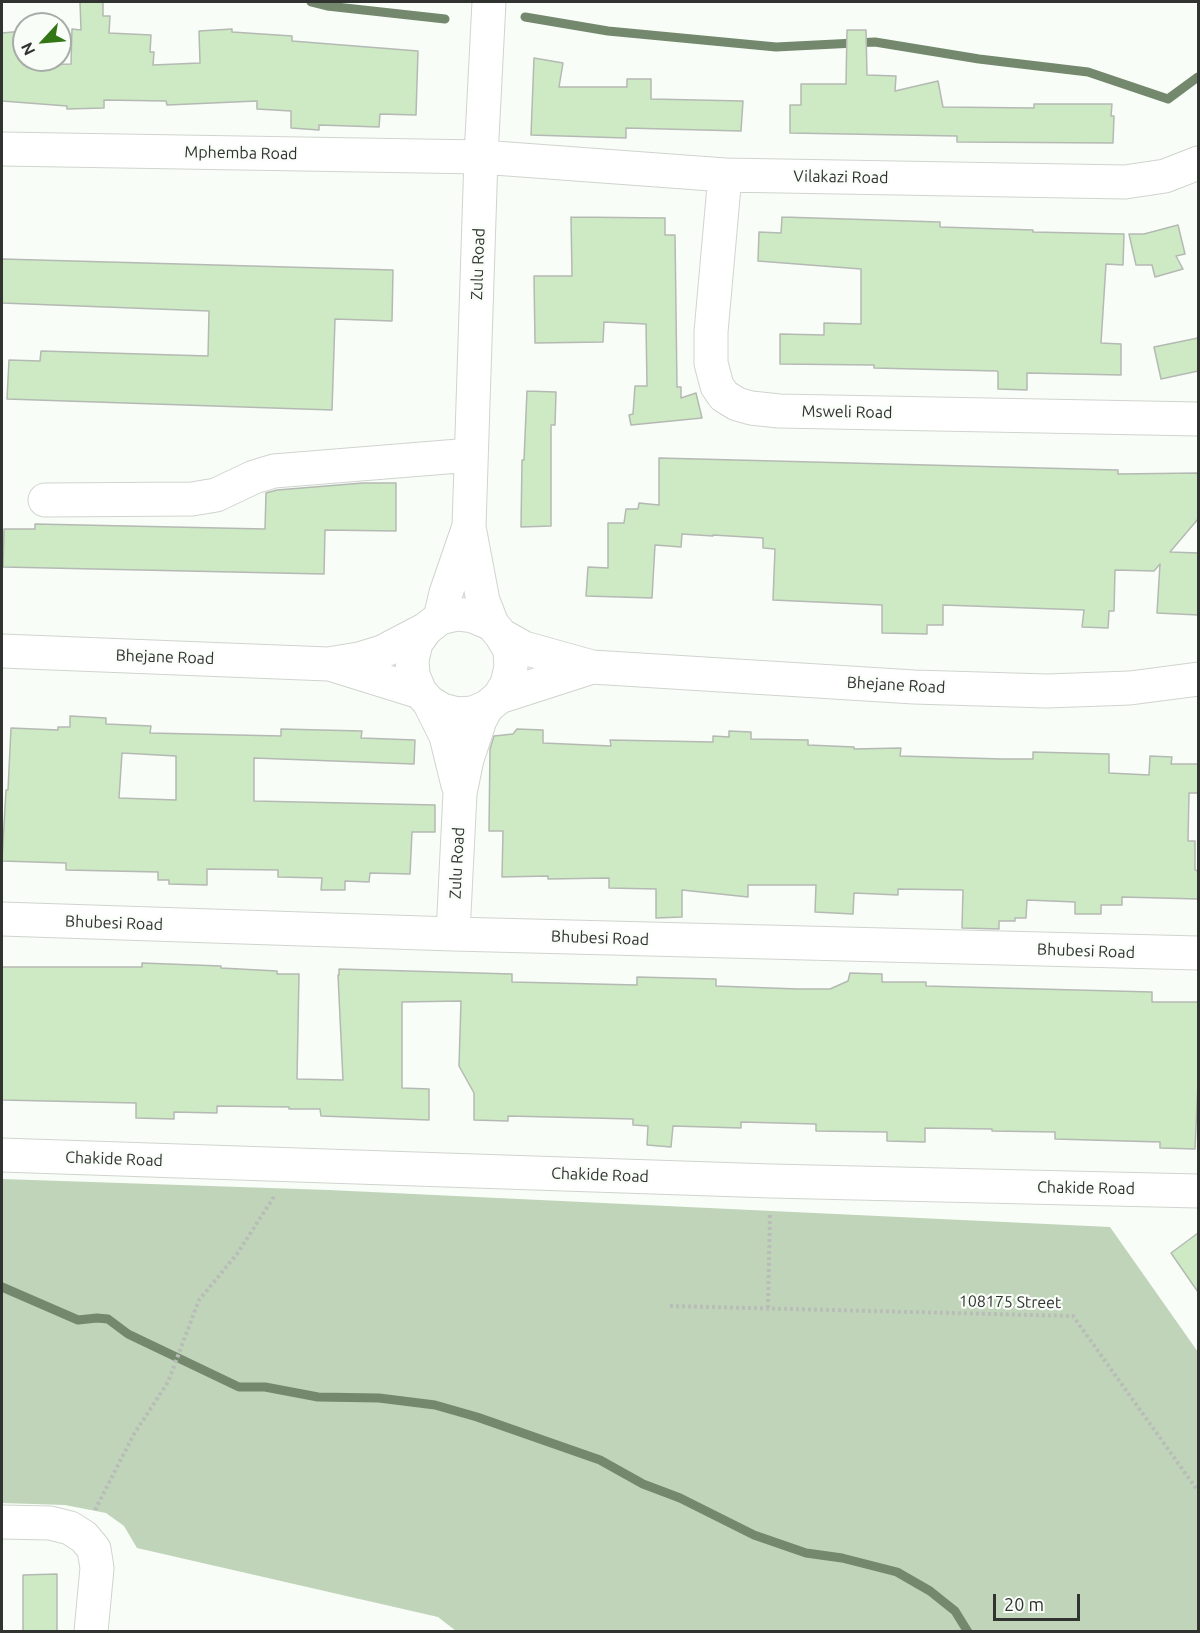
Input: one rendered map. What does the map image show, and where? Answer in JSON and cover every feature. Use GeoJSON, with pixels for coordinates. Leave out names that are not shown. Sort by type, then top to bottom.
{"type":"FeatureCollection","features":[{"type":"Feature","properties":{"kind":"street","name":"Zulu Road"},"geometry":{"type":"LineString","coordinates":[[489,2],[481,157],[469,527],[483,601],[497,630]]}},
{"type":"Feature","properties":{"kind":"street","name":"Mphemba Road"},"geometry":{"type":"LineString","coordinates":[[2,149],[481,157]]}},
{"type":"Feature","properties":{"kind":"street","name":"Vilakazi Road"},"geometry":{"type":"LineString","coordinates":[[481,157],[725,175],[1125,182],[1165,176],[1198,163]]}},
{"type":"Feature","properties":{"kind":"street","name":"Msweli Road"},"geometry":{"type":"LineString","coordinates":[[725,175],[711,332],[711,363],[717,386],[724,396],[737,404],[779,411],[1198,419]]}},
{"type":"Feature","properties":{"kind":"street"},"geometry":{"type":"LineString","coordinates":[[45,500],[192,499],[216,495],[254,477],[274,471],[471,455]]}},
{"type":"Feature","properties":{"kind":"street","name":"Zulu Road"},"geometry":{"type":"LineString","coordinates":[[433,623],[469,527]]}},
{"type":"Feature","properties":{"kind":"street"},"geometry":{"type":"LineString","coordinates":[[457,614],[473,616],[497,630],[510,650],[511,667],[507,684],[493,702],[473,712],[457,714],[442,710],[425,697],[413,675],[412,660],[416,643],[433,623],[457,614]]}},
{"type":"Feature","properties":{"kind":"street","name":"Bhejane Road"},"geometry":{"type":"LineString","coordinates":[[2,651],[328,663],[359,659],[382,652],[433,623]]}},
{"type":"Feature","properties":{"kind":"street","name":"Bhejane Road"},"geometry":{"type":"LineString","coordinates":[[497,630],[524,648],[592,667],[914,687],[1047,691],[1130,688],[1198,679]]}},
{"type":"Feature","properties":{"kind":"street","name":"Bhejane Road"},"geometry":{"type":"LineString","coordinates":[[328,663],[425,697]]}},
{"type":"Feature","properties":{"kind":"street","name":"Bhejane Road"},"geometry":{"type":"LineString","coordinates":[[493,702],[592,667]]}},
{"type":"Feature","properties":{"kind":"street","name":"Zulu Road"},"geometry":{"type":"LineString","coordinates":[[425,697],[446,736],[460,793]]}},
{"type":"Feature","properties":{"kind":"street","name":"Zulu Road"},"geometry":{"type":"LineString","coordinates":[[453,934],[460,793],[467,759],[480,720],[493,702]]}},
{"type":"Feature","properties":{"kind":"street","name":"Bhubesi Road"},"geometry":{"type":"LineString","coordinates":[[2,919],[453,934],[1198,953]]}},
{"type":"Feature","properties":{"kind":"street","name":"Chakide Road"},"geometry":{"type":"LineString","coordinates":[[2,1155],[771,1181],[1198,1191]]}},
{"type":"Feature","properties":{"kind":"street"},"geometry":{"type":"LineString","coordinates":[[2,1522],[50,1523],[76,1531],[84,1537],[93,1549],[98,1568],[91,1632]]}},
{"type":"Feature","properties":{"kind":"path"},"geometry":{"type":"LineString","coordinates":[[76,1531],[98,1507],[134,1434],[168,1382],[199,1300],[237,1254],[296,1165]]}},
{"type":"Feature","properties":{"kind":"path"},"geometry":{"type":"LineString","coordinates":[[768,1308],[771,1181]]}},
{"type":"Feature","properties":{"kind":"path","name":"108175 Street"},"geometry":{"type":"LineString","coordinates":[[670,1306],[1073,1316],[1198,1491]]}},
{"type":"Feature","properties":{"kind":"green space"},"geometry":{"type":"Polygon","coordinates":[[[2,1179],[329,1190],[1110,1227],[1198,1352],[1198,1631],[456,1631],[438,1617],[137,1548],[124,1526],[106,1513],[65,1505],[2,1503],[2,1179]]]}},
{"type":"Feature","properties":{"kind":"building"},"geometry":{"type":"Polygon","coordinates":[[[80,2],[103,2],[103,16],[110,16],[109,33],[151,35],[150,52],[154,52],[153,65],[200,63],[199,31],[232,29],[232,32],[292,36],[292,41],[418,51],[416,115],[380,114],[379,127],[319,125],[319,130],[291,128],[291,111],[257,109],[257,101],[167,105],[166,101],[104,100],[104,108],[67,109],[67,106],[2,101],[2,33],[12,32],[12,72],[72,72],[72,29],[81,30],[80,2]]]}},
{"type":"Feature","properties":{"kind":"building"},"geometry":{"type":"Polygon","coordinates":[[[847,30],[866,30],[867,75],[896,76],[895,91],[938,81],[943,107],[1034,108],[1034,104],[1112,104],[1113,143],[957,142],[957,136],[790,133],[790,105],[801,105],[801,84],[846,84],[847,30]]]}},
{"type":"Feature","properties":{"kind":"building"},"geometry":{"type":"Polygon","coordinates":[[[534,58],[563,63],[559,87],[627,87],[627,79],[651,79],[651,99],[743,101],[741,131],[626,128],[626,138],[531,135],[534,58]]]}},
{"type":"Feature","properties":{"kind":"building"},"geometry":{"type":"Polygon","coordinates":[[[571,217],[665,218],[665,235],[675,235],[677,387],[681,387],[681,398],[696,393],[702,418],[631,425],[629,415],[633,414],[635,386],[647,386],[646,324],[604,322],[603,342],[535,343],[534,276],[572,276],[571,217]]]}},
{"type":"Feature","properties":{"kind":"building"},"geometry":{"type":"Polygon","coordinates":[[[782,217],[940,222],[940,227],[1124,234],[1123,265],[1106,264],[1101,343],[1121,344],[1121,375],[1027,373],[1027,390],[998,389],[997,371],[874,368],[874,365],[780,364],[780,334],[824,335],[824,323],[861,324],[861,269],[758,261],[759,232],[781,233],[782,217]]]}},
{"type":"Feature","properties":{"kind":"building"},"geometry":{"type":"Polygon","coordinates":[[[1178,225],[1185,254],[1176,256],[1183,269],[1155,277],[1152,265],[1136,265],[1129,234],[1144,234],[1178,225]]]}},
{"type":"Feature","properties":{"kind":"building"},"geometry":{"type":"Polygon","coordinates":[[[2,259],[393,270],[392,321],[335,319],[332,410],[7,399],[9,360],[40,361],[41,351],[208,356],[209,311],[2,303],[2,259]]]}},
{"type":"Feature","properties":{"kind":"building"},"geometry":{"type":"Polygon","coordinates":[[[1198,338],[1198,371],[1161,379],[1154,347],[1198,338]]]}},
{"type":"Feature","properties":{"kind":"building"},"geometry":{"type":"Polygon","coordinates":[[[527,391],[556,392],[555,425],[551,425],[551,526],[521,527],[522,460],[524,460],[527,391]]]}},
{"type":"Feature","properties":{"kind":"building"},"geometry":{"type":"Polygon","coordinates":[[[659,458],[1118,470],[1118,474],[1198,473],[1198,519],[1170,552],[1198,553],[1198,615],[1157,613],[1160,564],[1154,571],[1115,570],[1114,611],[1109,611],[1108,628],[1082,627],[1084,610],[943,605],[943,625],[927,625],[927,634],[882,633],[882,605],[773,600],[775,549],[763,548],[763,538],[682,534],[681,547],[655,545],[652,598],[586,596],[588,567],[608,568],[608,523],[624,523],[626,509],[638,509],[639,503],[659,505],[659,458]]]}},
{"type":"Feature","properties":{"kind":"building"},"geometry":{"type":"Polygon","coordinates":[[[363,483],[396,483],[396,531],[325,530],[324,574],[3,567],[4,529],[35,529],[35,524],[265,529],[266,493],[277,490],[363,483]]]}},
{"type":"Feature","properties":{"kind":"building"},"geometry":{"type":"Polygon","coordinates":[[[70,716],[106,718],[106,724],[151,726],[150,733],[281,736],[281,729],[362,731],[361,738],[415,740],[414,764],[254,758],[254,801],[435,805],[435,832],[412,832],[410,874],[370,873],[369,882],[345,881],[345,890],[321,890],[322,878],[278,877],[278,870],[207,869],[207,885],[169,884],[169,880],[158,880],[158,872],[66,870],[66,863],[2,861],[11,728],[58,730],[58,727],[70,727],[70,716]],[[122,753],[119,798],[176,800],[176,756],[122,753]]]}},
{"type":"Feature","properties":{"kind":"building"},"geometry":{"type":"Polygon","coordinates":[[[517,729],[543,730],[543,743],[611,746],[610,740],[713,742],[713,736],[729,737],[729,731],[751,732],[751,739],[808,740],[808,745],[854,747],[854,749],[901,748],[900,756],[1033,759],[1033,752],[1109,754],[1109,773],[1149,775],[1150,756],[1172,757],[1171,764],[1198,764],[1198,793],[1189,793],[1188,841],[1195,841],[1198,899],[1122,897],[1122,905],[1101,905],[1101,914],[1075,914],[1075,902],[1027,900],[1026,918],[999,921],[999,929],[962,928],[963,890],[898,889],[898,895],[854,893],[853,914],[815,912],[816,885],[748,885],[748,897],[682,890],[682,917],[656,918],[656,889],[609,888],[609,878],[502,877],[503,831],[489,831],[490,749],[494,736],[513,734],[517,729]]]}},
{"type":"Feature","properties":{"kind":"building"},"geometry":{"type":"Polygon","coordinates":[[[142,963],[221,966],[221,968],[277,971],[277,974],[299,974],[297,1079],[343,1080],[339,969],[512,974],[512,982],[637,985],[637,977],[716,979],[716,986],[798,989],[830,989],[848,981],[850,973],[882,974],[882,982],[926,982],[926,986],[1152,992],[1152,1002],[1198,1002],[1195,1149],[1160,1148],[1160,1142],[1055,1139],[1055,1132],[992,1131],[992,1129],[925,1128],[925,1142],[887,1141],[887,1132],[816,1131],[816,1124],[741,1122],[741,1128],[673,1126],[671,1147],[647,1145],[648,1126],[633,1125],[633,1119],[508,1116],[508,1121],[474,1120],[474,1093],[459,1066],[461,1001],[402,1002],[402,1088],[429,1089],[429,1120],[321,1116],[320,1109],[217,1106],[217,1113],[174,1112],[174,1119],[136,1118],[136,1103],[2,1100],[2,967],[142,967],[142,963]]]}},
{"type":"Feature","properties":{"kind":"building"},"geometry":{"type":"Polygon","coordinates":[[[1198,1233],[1198,1292],[1171,1253],[1198,1233]]]}},
{"type":"Feature","properties":{"kind":"building"},"geometry":{"type":"Polygon","coordinates":[[[57,1574],[57,1632],[23,1632],[23,1575],[57,1574]]]}},
{"type":"Feature","properties":{"kind":"waterway"},"geometry":{"type":"LineString","coordinates":[[311,2],[327,6],[445,19]]}},
{"type":"Feature","properties":{"kind":"waterway"},"geometry":{"type":"LineString","coordinates":[[525,17],[608,31],[776,47],[875,42],[979,59],[1088,72],[1168,99],[1198,77]]}},
{"type":"Feature","properties":{"kind":"waterway"},"geometry":{"type":"LineString","coordinates":[[2,1287],[78,1320],[108,1319],[128,1334],[239,1387],[265,1387],[318,1397],[379,1398],[435,1405],[477,1417],[600,1460],[643,1484],[680,1498],[754,1535],[806,1553],[842,1558],[897,1572],[930,1591],[955,1611],[968,1632]]}}]}
